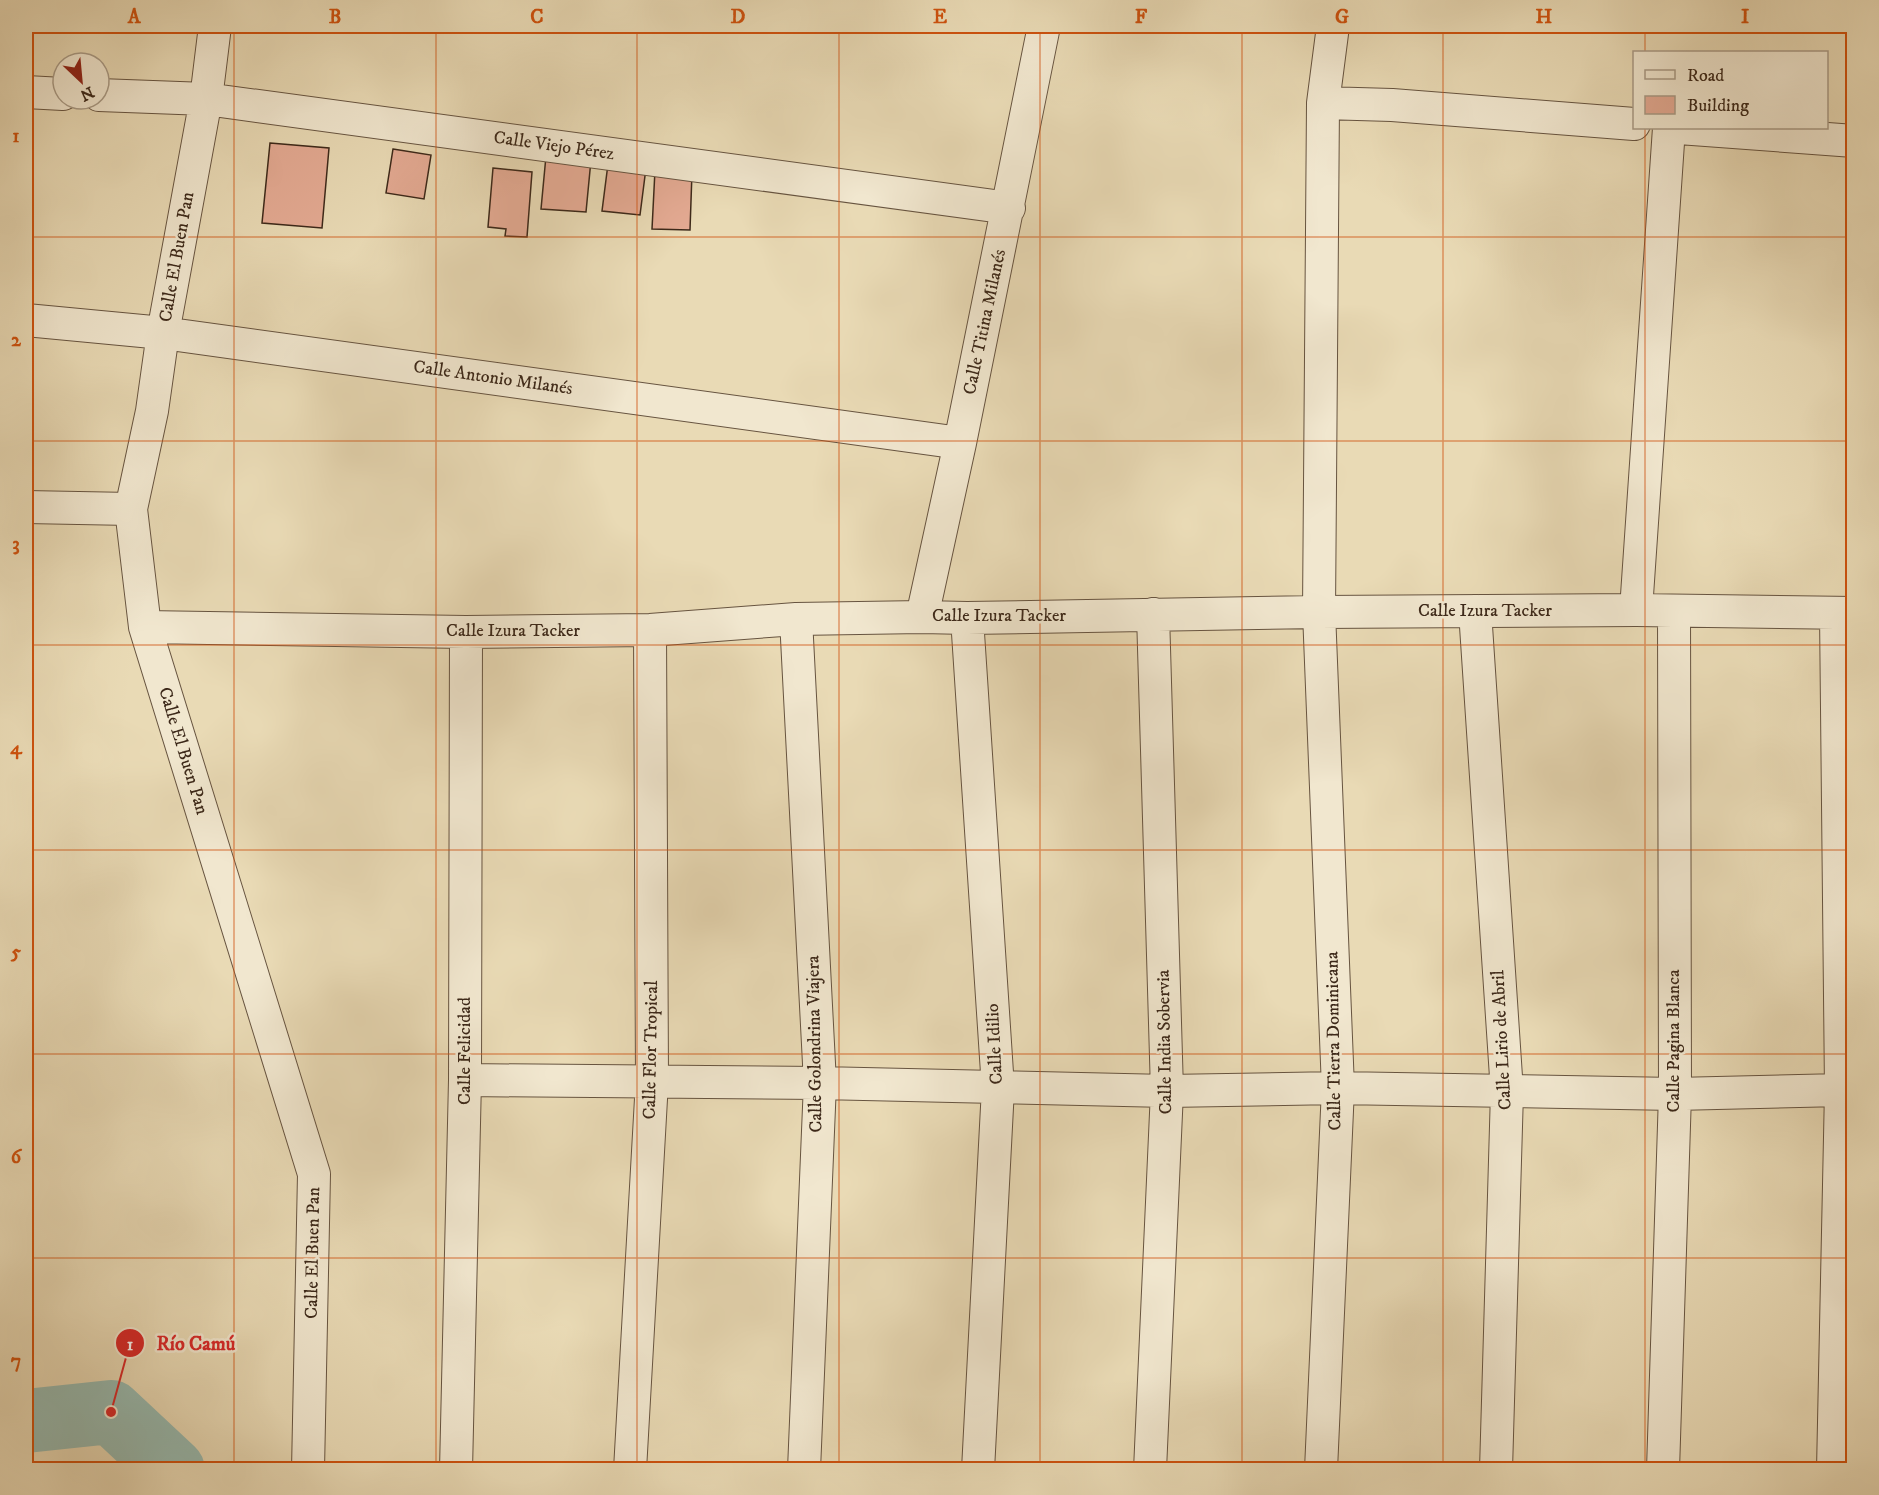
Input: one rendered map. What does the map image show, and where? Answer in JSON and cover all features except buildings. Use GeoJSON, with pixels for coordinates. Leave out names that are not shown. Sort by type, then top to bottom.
{"type":"FeatureCollection","features":[{"type":"Feature","properties":{"kind":"street","name":"Calle El Buen Pan"},"geometry":{"type":"LineString","coordinates":[[215,26],[206,99],[163,333],[152,411],[131,509],[145,627],[315,1174],[308,1470]]}},
{"type":"Feature","properties":{"kind":"street","name":"Calle Titina Milanés"},"geometry":{"type":"LineString","coordinates":[[922,617],[1009,208],[1044,26]]}},
{"type":"Feature","properties":{"kind":"street","name":"Calle Tierra Dominicana"},"geometry":{"type":"LineString","coordinates":[[1321,1470],[1338,1088],[1320,612],[1323,104],[1333,26]]}},
{"type":"Feature","properties":{"kind":"street"},"geometry":{"type":"LineString","coordinates":[[26,92],[51,93]]}},
{"type":"Feature","properties":{"kind":"street","name":"Calle Viejo Pérez"},"geometry":{"type":"LineString","coordinates":[[111,95],[206,99],[1009,208]]}},
{"type":"Feature","properties":{"kind":"street"},"geometry":{"type":"LineString","coordinates":[[1323,104],[1392,105],[1633,124]]}},
{"type":"Feature","properties":{"kind":"street"},"geometry":{"type":"LineString","coordinates":[[1636,610],[1669,129]]}},
{"type":"Feature","properties":{"kind":"street"},"geometry":{"type":"LineString","coordinates":[[1692,129],[1854,141]]}},
{"type":"Feature","properties":{"kind":"street","name":"Calle Antonio Milanés"},"geometry":{"type":"LineString","coordinates":[[26,320],[163,333],[960,443]]}},
{"type":"Feature","properties":{"kind":"street"},"geometry":{"type":"LineString","coordinates":[[26,507],[131,509]]}},
{"type":"Feature","properties":{"kind":"street","name":"Calle Izura Tacker"},"geometry":{"type":"LineString","coordinates":[[145,627],[466,632],[650,630],[796,619],[922,617],[1636,610],[1845,613]]}},
{"type":"Feature","properties":{"kind":"street","name":"Calle Lirio de Abril"},"geometry":{"type":"LineString","coordinates":[[1474,611],[1507,1092],[1496,1470]]}},
{"type":"Feature","properties":{"kind":"street","name":"Calle Pagina Blanca"},"geometry":{"type":"LineString","coordinates":[[1663,1470],[1675,1094],[1674,612]]}},
{"type":"Feature","properties":{"kind":"street"},"geometry":{"type":"LineString","coordinates":[[1833,1470],[1841,1090],[1845,613]]}},
{"type":"Feature","properties":{"kind":"street","name":"Calle India Sobervia"},"geometry":{"type":"LineString","coordinates":[[1150,1470],[1167,1091],[1153,614]]}},
{"type":"Feature","properties":{"kind":"street","name":"Calle Idilio"},"geometry":{"type":"LineString","coordinates":[[967,618],[998,1088],[978,1470]]}},
{"type":"Feature","properties":{"kind":"street","name":"Calle Golondrina Viajera"},"geometry":{"type":"LineString","coordinates":[[796,619],[820,1083],[804,1470]]}},
{"type":"Feature","properties":{"kind":"street","name":"Calle Flor Tropical"},"geometry":{"type":"LineString","coordinates":[[630,1470],[652,1081],[650,630]]}},
{"type":"Feature","properties":{"kind":"street","name":"Calle Felicidad"},"geometry":{"type":"LineString","coordinates":[[456,1470],[465,1080],[466,632]]}},
{"type":"Feature","properties":{"kind":"street"},"geometry":{"type":"LineString","coordinates":[[465,1080],[820,1083],[1167,1091],[1338,1088],[1675,1094],[1841,1090]]}},
{"type":"Feature","properties":{"kind":"waterway"},"geometry":{"type":"LineString","coordinates":[[26,1421],[111,1412],[173,1470]]}},
{"type":"Feature","properties":{"kind":"place","name":"Río Camú"},"geometry":{"type":"Point","coordinates":[111,1412]}}]}
